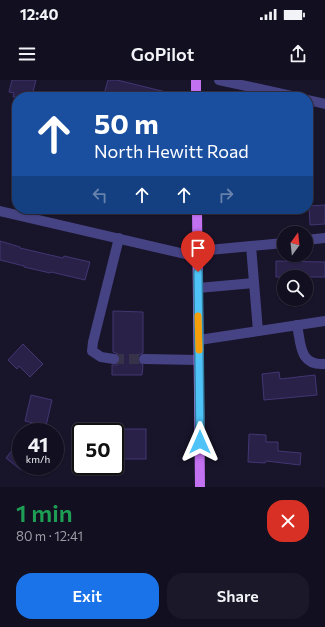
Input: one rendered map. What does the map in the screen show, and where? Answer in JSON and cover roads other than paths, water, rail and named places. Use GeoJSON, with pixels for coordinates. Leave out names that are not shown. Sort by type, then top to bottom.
{"type":"FeatureCollection","features":[{"type":"Feature","properties":{"kind":"main road"},"geometry":{"type":"LineString","coordinates":[[196,80],[196,92]]}},
{"type":"Feature","properties":{"kind":"main road"},"geometry":{"type":"LineString","coordinates":[[197,214],[200,487]]}},
{"type":"Feature","properties":{"kind":"street"},"geometry":{"type":"LineString","coordinates":[[219,80],[273,92]]}},
{"type":"Feature","properties":{"kind":"street"},"geometry":{"type":"LineString","coordinates":[[313,101],[325,104]]}},
{"type":"Feature","properties":{"kind":"street"},"geometry":{"type":"LineString","coordinates":[[0,211],[12,214]]}},
{"type":"Feature","properties":{"kind":"street"},"geometry":{"type":"LineString","coordinates":[[13,214],[118,238],[198,254],[277,244]]}},
{"type":"Feature","properties":{"kind":"street"},"geometry":{"type":"LineString","coordinates":[[114,359],[101,357],[92,351],[118,238]]}},
{"type":"Feature","properties":{"kind":"street"},"geometry":{"type":"LineString","coordinates":[[313,239],[325,238]]}},
{"type":"Feature","properties":{"kind":"street"},"geometry":{"type":"LineString","coordinates":[[251,246],[258,331]]}},
{"type":"Feature","properties":{"kind":"street"},"geometry":{"type":"LineString","coordinates":[[198,288],[254,283]]}},
{"type":"Feature","properties":{"kind":"street"},"geometry":{"type":"LineString","coordinates":[[199,340],[325,321]]}},
{"type":"Feature","properties":{"kind":"street"},"geometry":{"type":"LineString","coordinates":[[298,325],[302,351],[306,358],[311,362],[325,364]]}},
{"type":"Feature","properties":{"kind":"street"},"geometry":{"type":"LineString","coordinates":[[144,359],[199,360]]}},
{"type":"Feature","properties":{"kind":"tunnel"},"geometry":{"type":"LineString","coordinates":[[114,359],[144,359]]}}]}
